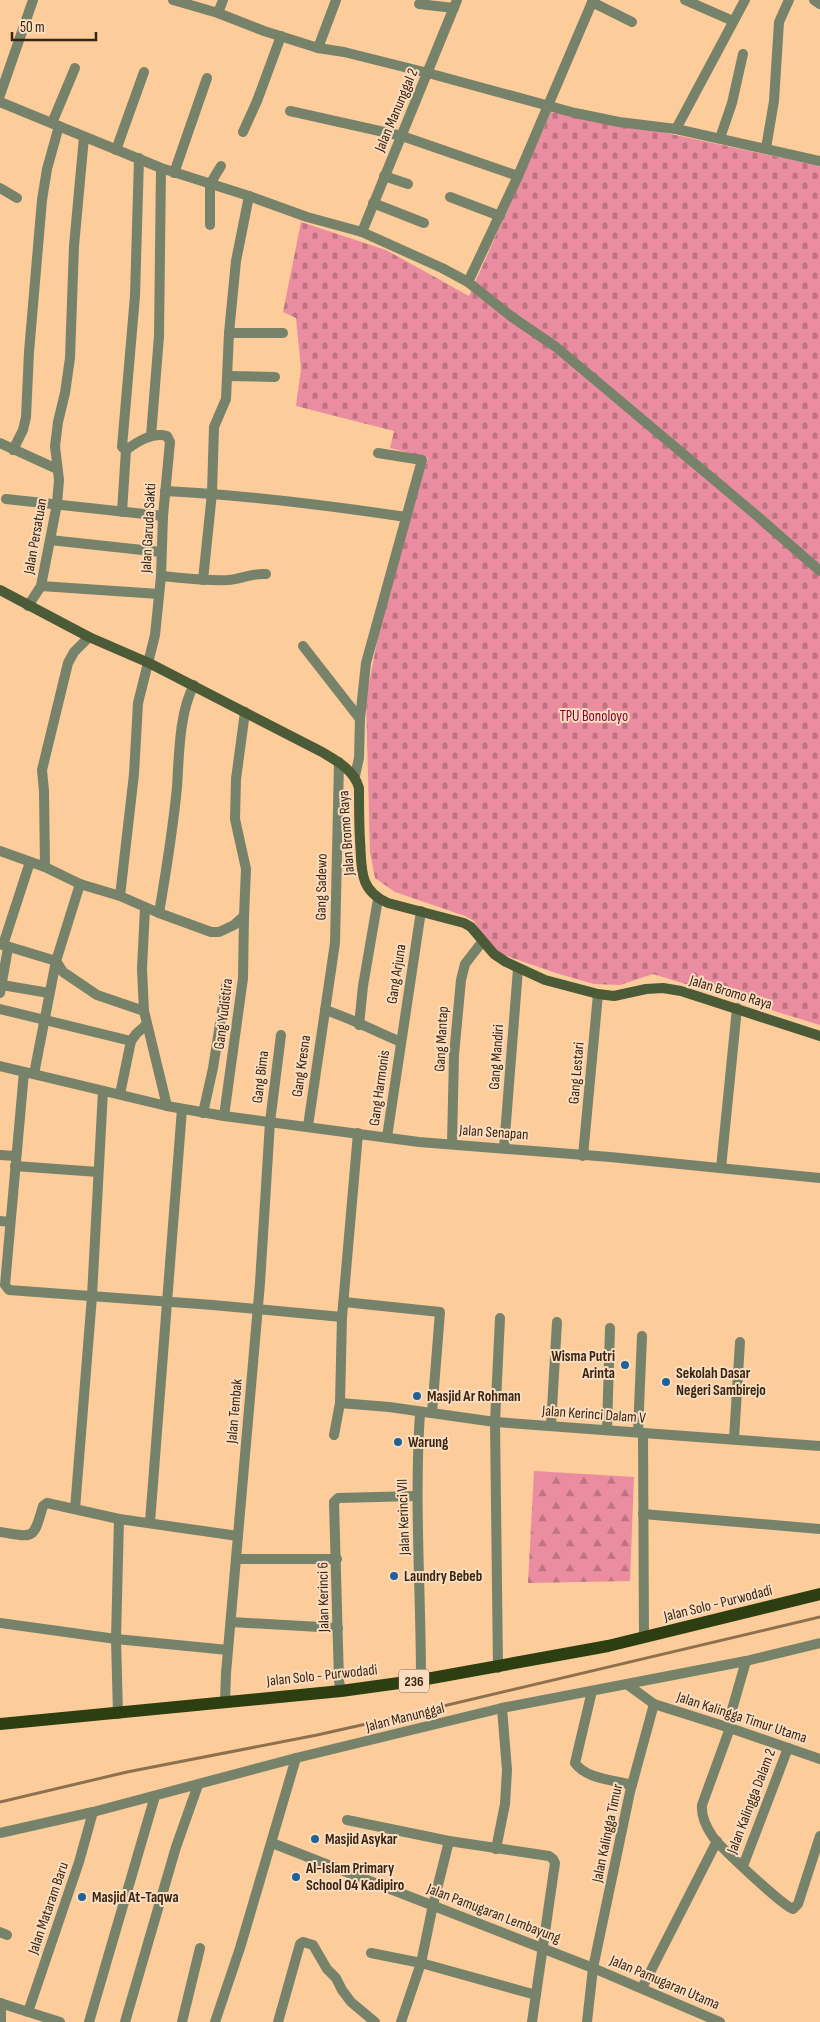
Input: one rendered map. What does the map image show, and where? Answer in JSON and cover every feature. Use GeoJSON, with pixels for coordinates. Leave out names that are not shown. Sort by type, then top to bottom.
{"type":"FeatureCollection","features":[{"type":"Feature","properties":{"kind":"main road","name":"Jalan Bromo Raya"},"geometry":{"type":"LineString","coordinates":[[0,590],[89,637],[194,685],[339,762],[355,776],[359,788],[361,869],[368,888],[378,898],[388,903],[464,923],[470,927],[494,954],[518,969],[545,980],[598,994],[614,996],[646,989],[662,988],[681,991],[820,1036]]}},
{"type":"Feature","properties":{"kind":"main road","name":"Jalan Solo - Purwodadi"},"geometry":{"type":"LineString","coordinates":[[0,1724],[341,1691],[498,1668],[644,1638],[820,1594]]}},
{"type":"Feature","properties":{"kind":"street"},"geometry":{"type":"LineString","coordinates":[[0,95],[33,0]]}},
{"type":"Feature","properties":{"kind":"street"},"geometry":{"type":"LineString","coordinates":[[173,0],[218,13],[264,31],[318,48],[344,52],[428,73],[547,106],[619,122],[676,128],[820,161]]}},
{"type":"Feature","properties":{"kind":"street"},"geometry":{"type":"LineString","coordinates":[[218,13],[223,0]]}},
{"type":"Feature","properties":{"kind":"street"},"geometry":{"type":"LineString","coordinates":[[318,48],[336,0]]}},
{"type":"Feature","properties":{"kind":"street"},"geometry":{"type":"LineString","coordinates":[[685,0],[732,21]]}},
{"type":"Feature","properties":{"kind":"street"},"geometry":{"type":"LineString","coordinates":[[676,128],[745,0]]}},
{"type":"Feature","properties":{"kind":"street"},"geometry":{"type":"LineString","coordinates":[[766,148],[774,101],[778,34],[782,13],[789,0]]}},
{"type":"Feature","properties":{"kind":"street"},"geometry":{"type":"LineString","coordinates":[[814,0],[820,4]]}},
{"type":"Feature","properties":{"kind":"street"},"geometry":{"type":"LineString","coordinates":[[468,282],[518,176],[593,1],[632,22]]}},
{"type":"Feature","properties":{"kind":"street"},"geometry":{"type":"LineString","coordinates":[[419,4],[455,4]]}},
{"type":"Feature","properties":{"kind":"street","name":"Jalan Manunggal 2"},"geometry":{"type":"LineString","coordinates":[[362,232],[455,4]]}},
{"type":"Feature","properties":{"kind":"street"},"geometry":{"type":"LineString","coordinates":[[243,132],[258,101],[281,36]]}},
{"type":"Feature","properties":{"kind":"street"},"geometry":{"type":"LineString","coordinates":[[720,138],[732,102],[743,54]]}},
{"type":"Feature","properties":{"kind":"street"},"geometry":{"type":"LineString","coordinates":[[12,450],[23,430],[26,417],[29,352],[42,200],[47,169],[55,124],[75,68]]}},
{"type":"Feature","properties":{"kind":"street"},"geometry":{"type":"LineString","coordinates":[[116,150],[144,72]]}},
{"type":"Feature","properties":{"kind":"street"},"geometry":{"type":"LineString","coordinates":[[174,172],[207,78]]}},
{"type":"Feature","properties":{"kind":"street"},"geometry":{"type":"LineString","coordinates":[[0,102],[161,168],[307,217],[362,232],[442,268],[468,282],[512,317],[556,347],[820,571]]}},
{"type":"Feature","properties":{"kind":"street"},"geometry":{"type":"LineString","coordinates":[[290,111],[402,136],[518,176]]}},
{"type":"Feature","properties":{"kind":"street","name":"Jalan Persatuan"},"geometry":{"type":"LineString","coordinates":[[28,606],[41,586],[59,480],[56,469],[55,446],[70,358],[74,246],[84,137]]}},
{"type":"Feature","properties":{"kind":"street"},"geometry":{"type":"LineString","coordinates":[[127,449],[122,447],[122,443],[135,296],[139,158]]}},
{"type":"Feature","properties":{"kind":"street"},"geometry":{"type":"LineString","coordinates":[[210,225],[210,184],[222,166]]}},
{"type":"Feature","properties":{"kind":"street"},"geometry":{"type":"LineString","coordinates":[[127,449],[151,436],[158,336],[161,168]]}},
{"type":"Feature","properties":{"kind":"street"},"geometry":{"type":"LineString","coordinates":[[384,176],[408,184]]}},
{"type":"Feature","properties":{"kind":"street"},"geometry":{"type":"LineString","coordinates":[[0,188],[17,198]]}},
{"type":"Feature","properties":{"kind":"street"},"geometry":{"type":"LineString","coordinates":[[203,580],[212,493],[214,426],[226,399],[229,333],[236,261],[249,196]]}},
{"type":"Feature","properties":{"kind":"street"},"geometry":{"type":"LineString","coordinates":[[450,197],[500,216]]}},
{"type":"Feature","properties":{"kind":"street"},"geometry":{"type":"LineString","coordinates":[[373,203],[424,223]]}},
{"type":"Feature","properties":{"kind":"street"},"geometry":{"type":"LineString","coordinates":[[229,333],[283,333]]}},
{"type":"Feature","properties":{"kind":"street"},"geometry":{"type":"LineString","coordinates":[[228,376],[275,377]]}},
{"type":"Feature","properties":{"kind":"street","name":"Jalan Garuda Sakti"},"geometry":{"type":"LineString","coordinates":[[120,896],[134,774],[138,702],[155,635],[161,576],[163,516],[169,439],[162,435],[151,436]]}},
{"type":"Feature","properties":{"kind":"street"},"geometry":{"type":"LineString","coordinates":[[0,443],[56,469]]}},
{"type":"Feature","properties":{"kind":"street"},"geometry":{"type":"LineString","coordinates":[[122,512],[127,449]]}},
{"type":"Feature","properties":{"kind":"street"},"geometry":{"type":"LineString","coordinates":[[355,776],[359,758],[360,719],[366,663],[422,460],[378,453]]}},
{"type":"Feature","properties":{"kind":"street"},"geometry":{"type":"LineString","coordinates":[[165,491],[212,493],[312,502],[406,517]]}},
{"type":"Feature","properties":{"kind":"street"},"geometry":{"type":"LineString","coordinates":[[6,499],[163,516]]}},
{"type":"Feature","properties":{"kind":"street"},"geometry":{"type":"LineString","coordinates":[[50,540],[161,552]]}},
{"type":"Feature","properties":{"kind":"street"},"geometry":{"type":"LineString","coordinates":[[161,576],[228,580],[258,573],[266,574]]}},
{"type":"Feature","properties":{"kind":"street"},"geometry":{"type":"LineString","coordinates":[[41,586],[159,594]]}},
{"type":"Feature","properties":{"kind":"street"},"geometry":{"type":"LineString","coordinates":[[45,867],[42,770],[68,663],[74,652],[89,637]]}},
{"type":"Feature","properties":{"kind":"street"},"geometry":{"type":"LineString","coordinates":[[303,646],[360,719]]}},
{"type":"Feature","properties":{"kind":"street"},"geometry":{"type":"LineString","coordinates":[[159,913],[172,830],[182,730],[190,692],[194,685]]}},
{"type":"Feature","properties":{"kind":"street","name":"Gang Yudistira"},"geometry":{"type":"LineString","coordinates":[[224,1116],[243,978],[246,869],[235,819],[236,779],[245,712]]}},
{"type":"Feature","properties":{"kind":"street","name":"Gang Sadewo"},"geometry":{"type":"LineString","coordinates":[[325,1010],[335,943],[339,762]]}},
{"type":"Feature","properties":{"kind":"street"},"geometry":{"type":"LineString","coordinates":[[0,851],[45,867],[80,884],[120,896],[145,908],[210,932],[218,932],[234,925],[244,916]]}},
{"type":"Feature","properties":{"kind":"street"},"geometry":{"type":"LineString","coordinates":[[30,862],[4,946],[1,989],[49,993]]}},
{"type":"Feature","properties":{"kind":"street"},"geometry":{"type":"LineString","coordinates":[[80,884],[56,962],[44,1019],[29,1073],[5,1222],[5,1284],[9,1290],[342,1317]]}},
{"type":"Feature","properties":{"kind":"street"},"geometry":{"type":"LineString","coordinates":[[359,1025],[363,986],[378,898]]}},
{"type":"Feature","properties":{"kind":"street"},"geometry":{"type":"LineString","coordinates":[[145,908],[142,969],[144,1011],[167,1106]]}},
{"type":"Feature","properties":{"kind":"street","name":"Gang Arjuna"},"geometry":{"type":"LineString","coordinates":[[401,1042],[421,911]]}},
{"type":"Feature","properties":{"kind":"street","name":"Gang Mantap"},"geometry":{"type":"LineString","coordinates":[[452,1144],[455,1046],[461,980],[465,964],[482,942]]}},
{"type":"Feature","properties":{"kind":"street"},"geometry":{"type":"LineString","coordinates":[[4,946],[56,962],[63,972],[97,995],[144,1011]]}},
{"type":"Feature","properties":{"kind":"street","name":"Gang Mandiri"},"geometry":{"type":"LineString","coordinates":[[504,1148],[518,969]]}},
{"type":"Feature","properties":{"kind":"street"},"geometry":{"type":"LineString","coordinates":[[204,1113],[214,1068],[226,986]]}},
{"type":"Feature","properties":{"kind":"street","name":"Gang Lestari"},"geometry":{"type":"LineString","coordinates":[[583,1156],[598,994]]}},
{"type":"Feature","properties":{"kind":"street"},"geometry":{"type":"LineString","coordinates":[[721,1168],[737,1008]]}},
{"type":"Feature","properties":{"kind":"street"},"geometry":{"type":"LineString","coordinates":[[0,1009],[131,1041]]}},
{"type":"Feature","properties":{"kind":"street"},"geometry":{"type":"LineString","coordinates":[[325,1010],[347,1017],[359,1025],[401,1042]]}},
{"type":"Feature","properties":{"kind":"street","name":"Gang Kresna"},"geometry":{"type":"LineString","coordinates":[[308,1126],[325,1010]]}},
{"type":"Feature","properties":{"kind":"street"},"geometry":{"type":"LineString","coordinates":[[120,1094],[131,1041],[146,1025]]}},
{"type":"Feature","properties":{"kind":"street","name":"Gang Bima"},"geometry":{"type":"LineString","coordinates":[[270,1122],[281,1035]]}},
{"type":"Feature","properties":{"kind":"street","name":"Gang Harmonis"},"geometry":{"type":"LineString","coordinates":[[387,1137],[401,1042]]}},
{"type":"Feature","properties":{"kind":"street","name":"Jalan Senapan"},"geometry":{"type":"LineString","coordinates":[[0,1066],[167,1106],[224,1116],[452,1144],[820,1178]]}},
{"type":"Feature","properties":{"kind":"street"},"geometry":{"type":"LineString","coordinates":[[75,1509],[92,1296],[103,1091]]}},
{"type":"Feature","properties":{"kind":"street"},"geometry":{"type":"LineString","coordinates":[[150,1522],[182,1109]]}},
{"type":"Feature","properties":{"kind":"street","name":"Jalan Tembak"},"geometry":{"type":"LineString","coordinates":[[225,1702],[257,1309],[270,1122]]}},
{"type":"Feature","properties":{"kind":"street"},"geometry":{"type":"LineString","coordinates":[[334,1435],[340,1403],[342,1317],[358,1133]]}},
{"type":"Feature","properties":{"kind":"street"},"geometry":{"type":"LineString","coordinates":[[0,1155],[16,1161],[98,1172]]}},
{"type":"Feature","properties":{"kind":"street"},"geometry":{"type":"LineString","coordinates":[[344,1302],[440,1312],[432,1414]]}},
{"type":"Feature","properties":{"kind":"street"},"geometry":{"type":"LineString","coordinates":[[498,1668],[495,1422],[500,1318]]}},
{"type":"Feature","properties":{"kind":"street"},"geometry":{"type":"LineString","coordinates":[[551,1426],[557,1322]]}},
{"type":"Feature","properties":{"kind":"street"},"geometry":{"type":"LineString","coordinates":[[607,1429],[610,1328]]}},
{"type":"Feature","properties":{"kind":"street"},"geometry":{"type":"LineString","coordinates":[[642,1336],[641,1432],[644,1638]]}},
{"type":"Feature","properties":{"kind":"street"},"geometry":{"type":"LineString","coordinates":[[734,1439],[740,1342]]}},
{"type":"Feature","properties":{"kind":"street","name":"Jalan Kerinci Dalam V"},"geometry":{"type":"LineString","coordinates":[[340,1403],[389,1407],[420,1413],[495,1422],[820,1446]]}},
{"type":"Feature","properties":{"kind":"street","name":"Jalan Kerinci VII"},"geometry":{"type":"LineString","coordinates":[[420,1413],[416,1496],[420,1552],[421,1680]]}},
{"type":"Feature","properties":{"kind":"street","name":"Jalan Kerinci 6"},"geometry":{"type":"LineString","coordinates":[[341,1691],[339,1681],[334,1502],[338,1498],[416,1496]]}},
{"type":"Feature","properties":{"kind":"street"},"geometry":{"type":"LineString","coordinates":[[0,1532],[30,1535],[36,1531],[44,1504],[119,1518],[238,1536]]}},
{"type":"Feature","properties":{"kind":"street"},"geometry":{"type":"LineString","coordinates":[[643,1514],[820,1529]]}},
{"type":"Feature","properties":{"kind":"street"},"geometry":{"type":"LineString","coordinates":[[118,1714],[116,1639],[119,1518]]}},
{"type":"Feature","properties":{"kind":"street"},"geometry":{"type":"LineString","coordinates":[[237,1559],[337,1558]]}},
{"type":"Feature","properties":{"kind":"street"},"geometry":{"type":"LineString","coordinates":[[231,1622],[338,1628]]}},
{"type":"Feature","properties":{"kind":"street"},"geometry":{"type":"LineString","coordinates":[[0,1623],[116,1639],[228,1650]]}},
{"type":"Feature","properties":{"kind":"street","name":"Jalan Manunggal"},"geometry":{"type":"LineString","coordinates":[[0,1833],[93,1812],[296,1758],[502,1708],[628,1685],[820,1644]]}},
{"type":"Feature","properties":{"kind":"street"},"geometry":{"type":"LineString","coordinates":[[746,1661],[728,1727],[702,1805],[705,1822],[717,1841],[791,1909],[795,1908],[798,1904],[820,1836]]}},
{"type":"Feature","properties":{"kind":"street","name":"Jalan Kalingga Timur Utama"},"geometry":{"type":"LineString","coordinates":[[628,1685],[654,1704],[820,1759]]}},
{"type":"Feature","properties":{"kind":"street"},"geometry":{"type":"LineString","coordinates":[[592,1691],[575,1763],[579,1769],[586,1773],[632,1785]]}},
{"type":"Feature","properties":{"kind":"street","name":"Jalan Kalingga Timur"},"geometry":{"type":"LineString","coordinates":[[593,1968],[632,1785],[654,1704]]}},
{"type":"Feature","properties":{"kind":"street"},"geometry":{"type":"LineString","coordinates":[[496,1849],[505,1804],[507,1770],[502,1708]]}},
{"type":"Feature","properties":{"kind":"street","name":"Jalan Kalingga Dalam 2"},"geometry":{"type":"LineString","coordinates":[[743,1866],[788,1748]]}},
{"type":"Feature","properties":{"kind":"street"},"geometry":{"type":"LineString","coordinates":[[215,2022],[240,1948],[296,1758]]}},
{"type":"Feature","properties":{"kind":"street"},"geometry":{"type":"LineString","coordinates":[[125,2022],[176,1848],[198,1785]]}},
{"type":"Feature","properties":{"kind":"street"},"geometry":{"type":"LineString","coordinates":[[90,2022],[155,1796]]}},
{"type":"Feature","properties":{"kind":"street","name":"Jalan Mataram Baru"},"geometry":{"type":"LineString","coordinates":[[28,2012],[79,1862],[93,1812]]}},
{"type":"Feature","properties":{"kind":"street"},"geometry":{"type":"LineString","coordinates":[[347,1820],[449,1841],[549,1856],[553,1859],[555,1863],[532,2022]]}},
{"type":"Feature","properties":{"kind":"street"},"geometry":{"type":"LineString","coordinates":[[401,2022],[421,1963],[449,1841]]}},
{"type":"Feature","properties":{"kind":"street"},"geometry":{"type":"LineString","coordinates":[[642,1988],[717,1841]]}},
{"type":"Feature","properties":{"kind":"street","name":"Jalan Pamugaran Lembayung"},"geometry":{"type":"LineString","coordinates":[[272,1842],[593,1968]]}},
{"type":"Feature","properties":{"kind":"street"},"geometry":{"type":"LineString","coordinates":[[278,2022],[300,1944],[303,1942],[313,1945],[327,1969],[336,1978],[351,2002],[374,2022]]}},
{"type":"Feature","properties":{"kind":"street"},"geometry":{"type":"LineString","coordinates":[[182,2022],[200,1948]]}},
{"type":"Feature","properties":{"kind":"street"},"geometry":{"type":"LineString","coordinates":[[371,1953],[421,1963],[536,1995]]}},
{"type":"Feature","properties":{"kind":"street","name":"Jalan Pamugaran Utama"},"geometry":{"type":"LineString","coordinates":[[587,2022],[593,1968],[718,2022]]}},
{"type":"Feature","properties":{"kind":"street"},"geometry":{"type":"LineString","coordinates":[[1,2022],[1,2003],[58,2022]]}},
{"type":"Feature","properties":{"kind":"green space","name":"TPU Bonoloyo"},"geometry":{"type":"Polygon","coordinates":[[[551,112],[638,127],[820,166],[820,1025],[653,974],[620,985],[594,984],[559,974],[504,955],[488,943],[474,921],[465,916],[395,892],[375,878],[370,852],[366,699],[389,579],[428,458],[390,448],[394,431],[296,406],[301,369],[296,318],[283,312],[301,222],[386,250],[469,296],[551,112]]]}},
{"type":"Feature","properties":{"kind":"green space"},"geometry":{"type":"Polygon","coordinates":[[[534,1471],[634,1477],[630,1581],[528,1583],[534,1471]]]}},
{"type":"Feature","properties":{"kind":"railway"},"geometry":{"type":"LineString","coordinates":[[0,1802],[127,1772],[384,1720],[820,1617]]}},
{"type":"Feature","properties":{"kind":"place","name":"Wisma Putri Arinta"},"geometry":{"type":"Point","coordinates":[625,1365]}},
{"type":"Feature","properties":{"kind":"place","name":"Sekolah Dasar Negeri Sambirejo"},"geometry":{"type":"Point","coordinates":[666,1382]}},
{"type":"Feature","properties":{"kind":"place","name":"Masjid Ar Rohman"},"geometry":{"type":"Point","coordinates":[417,1396]}},
{"type":"Feature","properties":{"kind":"place","name":"Warung"},"geometry":{"type":"Point","coordinates":[398,1442]}},
{"type":"Feature","properties":{"kind":"place","name":"Laundry Bebeb"},"geometry":{"type":"Point","coordinates":[394,1576]}},
{"type":"Feature","properties":{"kind":"place","name":"Masjid Asykar"},"geometry":{"type":"Point","coordinates":[315,1839]}},
{"type":"Feature","properties":{"kind":"place","name":"Al-Islam Primary School 04 Kadipiro"},"geometry":{"type":"Point","coordinates":[296,1877]}},
{"type":"Feature","properties":{"kind":"place","name":"Masjid At-Taqwa"},"geometry":{"type":"Point","coordinates":[82,1897]}}]}
